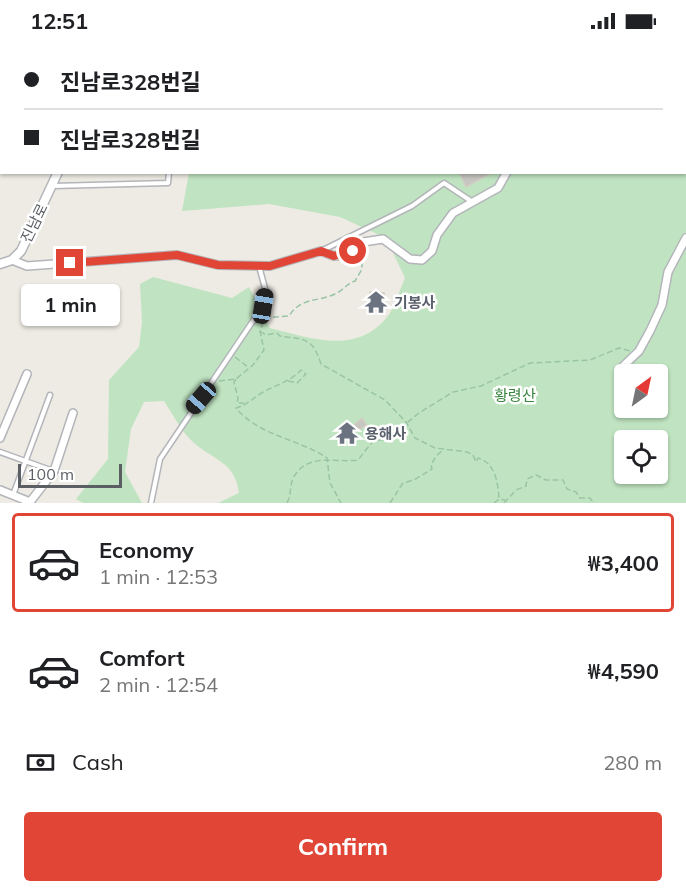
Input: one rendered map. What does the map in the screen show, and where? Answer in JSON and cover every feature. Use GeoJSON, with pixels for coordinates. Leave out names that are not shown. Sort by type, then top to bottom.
{"type":"FeatureCollection","features":[{"type":"Feature","properties":{"kind":"street","name":"진남로"},"geometry":{"type":"LineString","coordinates":[[12,260],[21,251],[57,174]]}},
{"type":"Feature","properties":{"kind":"street"},"geometry":{"type":"LineString","coordinates":[[0,258],[27,266],[177,255],[218,265],[259,266],[287,263],[302,255],[321,251],[334,256],[345,255],[363,242],[383,239],[410,259],[422,260],[432,251],[437,235],[453,213],[498,188],[506,174]]}},
{"type":"Feature","properties":{"kind":"street"},"geometry":{"type":"LineString","coordinates":[[625,364],[637,353],[662,305],[668,272],[686,237]]}},
{"type":"Feature","properties":{"kind":"street"},"geometry":{"type":"LineString","coordinates":[[0,264],[12,260]]}},
{"type":"Feature","properties":{"kind":"street"},"geometry":{"type":"LineString","coordinates":[[0,438],[27,374]]}},
{"type":"Feature","properties":{"kind":"street"},"geometry":{"type":"LineString","coordinates":[[0,490],[30,502],[54,471],[73,413]]}},
{"type":"Feature","properties":{"kind":"lane"},"geometry":{"type":"LineString","coordinates":[[52,186],[168,183],[169,174]]}},
{"type":"Feature","properties":{"kind":"lane"},"geometry":{"type":"LineString","coordinates":[[321,251],[412,206],[444,183],[471,201]]}},
{"type":"Feature","properties":{"kind":"lane"},"geometry":{"type":"LineString","coordinates":[[151,503],[160,459],[263,306],[266,292],[259,266]]}},
{"type":"Feature","properties":{"kind":"lane"},"geometry":{"type":"LineString","coordinates":[[13,495],[50,395]]}},
{"type":"Feature","properties":{"kind":"lane"},"geometry":{"type":"LineString","coordinates":[[0,452],[54,471]]}},
{"type":"Feature","properties":{"kind":"path"},"geometry":{"type":"LineString","coordinates":[[245,404],[237,403],[234,382],[253,365],[264,350],[260,331],[265,318],[289,316],[294,307],[311,299],[335,294],[347,284],[355,281],[362,269],[363,242]]}},
{"type":"Feature","properties":{"kind":"path"},"geometry":{"type":"LineString","coordinates":[[260,331],[266,334],[277,333],[280,336],[296,338],[313,344],[317,348],[321,364],[385,400],[406,422],[415,438],[435,448],[467,452],[473,455],[476,462],[478,458],[486,462],[498,483],[499,499]]}},
{"type":"Feature","properties":{"kind":"path"},"geometry":{"type":"LineString","coordinates":[[287,503],[291,495],[294,476],[316,460],[358,460],[373,441],[387,439],[406,422],[453,392],[481,386],[530,363],[590,360],[619,348],[637,353]]}},
{"type":"Feature","properties":{"kind":"path"},"geometry":{"type":"LineString","coordinates":[[231,352],[248,368]]}},
{"type":"Feature","properties":{"kind":"path"},"geometry":{"type":"LineString","coordinates":[[288,381],[297,383],[306,374],[301,370],[288,381],[236,408],[267,433],[282,435],[308,450],[320,452],[327,460],[330,483],[341,503]]}},
{"type":"Feature","properties":{"kind":"path"},"geometry":{"type":"LineString","coordinates":[[212,380],[236,379]]}},
{"type":"Feature","properties":{"kind":"path"},"geometry":{"type":"LineString","coordinates":[[390,503],[403,483],[414,480],[432,469],[432,462],[443,448]]}},
{"type":"Feature","properties":{"kind":"path"},"geometry":{"type":"LineString","coordinates":[[499,499],[505,502],[516,490],[526,486],[527,479],[536,476],[546,480],[562,480],[567,489],[576,492],[580,498],[590,498],[592,501],[589,503]]}},
{"type":"Feature","properties":{"kind":"path"},"geometry":{"type":"LineString","coordinates":[[494,503],[499,499]]}},
{"type":"Feature","properties":{"kind":"green space","name":"황령산"},"geometry":{"type":"Polygon","coordinates":[[[189,174],[686,174],[686,503],[218,503],[239,493],[233,475],[229,468],[190,439],[164,401],[144,402],[131,429],[125,472],[142,503],[83,503],[76,499],[108,459],[109,380],[139,347],[142,322],[140,284],[153,277],[232,298],[249,287],[270,328],[335,341],[350,340],[365,335],[378,326],[390,313],[405,278],[386,238],[340,217],[269,204],[182,211],[189,174]]]}},
{"type":"Feature","properties":{"kind":"building"},"geometry":{"type":"Polygon","coordinates":[[[460,174],[489,174],[466,187],[460,174]]]}},
{"type":"Feature","properties":{"kind":"building","name":"기봉사"},"geometry":{"type":"Polygon","coordinates":[[[370,292],[384,293],[382,311],[369,310],[370,292]]]}},
{"type":"Feature","properties":{"kind":"building"},"geometry":{"type":"Polygon","coordinates":[[[362,418],[367,425],[342,440],[339,432],[354,425],[362,418]]]}},
{"type":"Feature","properties":{"kind":"place","name":"기봉사"},"geometry":{"type":"Point","coordinates":[376,302]}},
{"type":"Feature","properties":{"kind":"place","name":"용해사"},"geometry":{"type":"Point","coordinates":[347,433]}},
{"type":"Feature","properties":{"kind":"route"},"geometry":{"type":"LineString","coordinates":[[70,263],[177,255],[198,262],[218,265],[270,266],[287,263],[302,255],[321,251],[334,256],[345,255],[353,251]]}}]}
